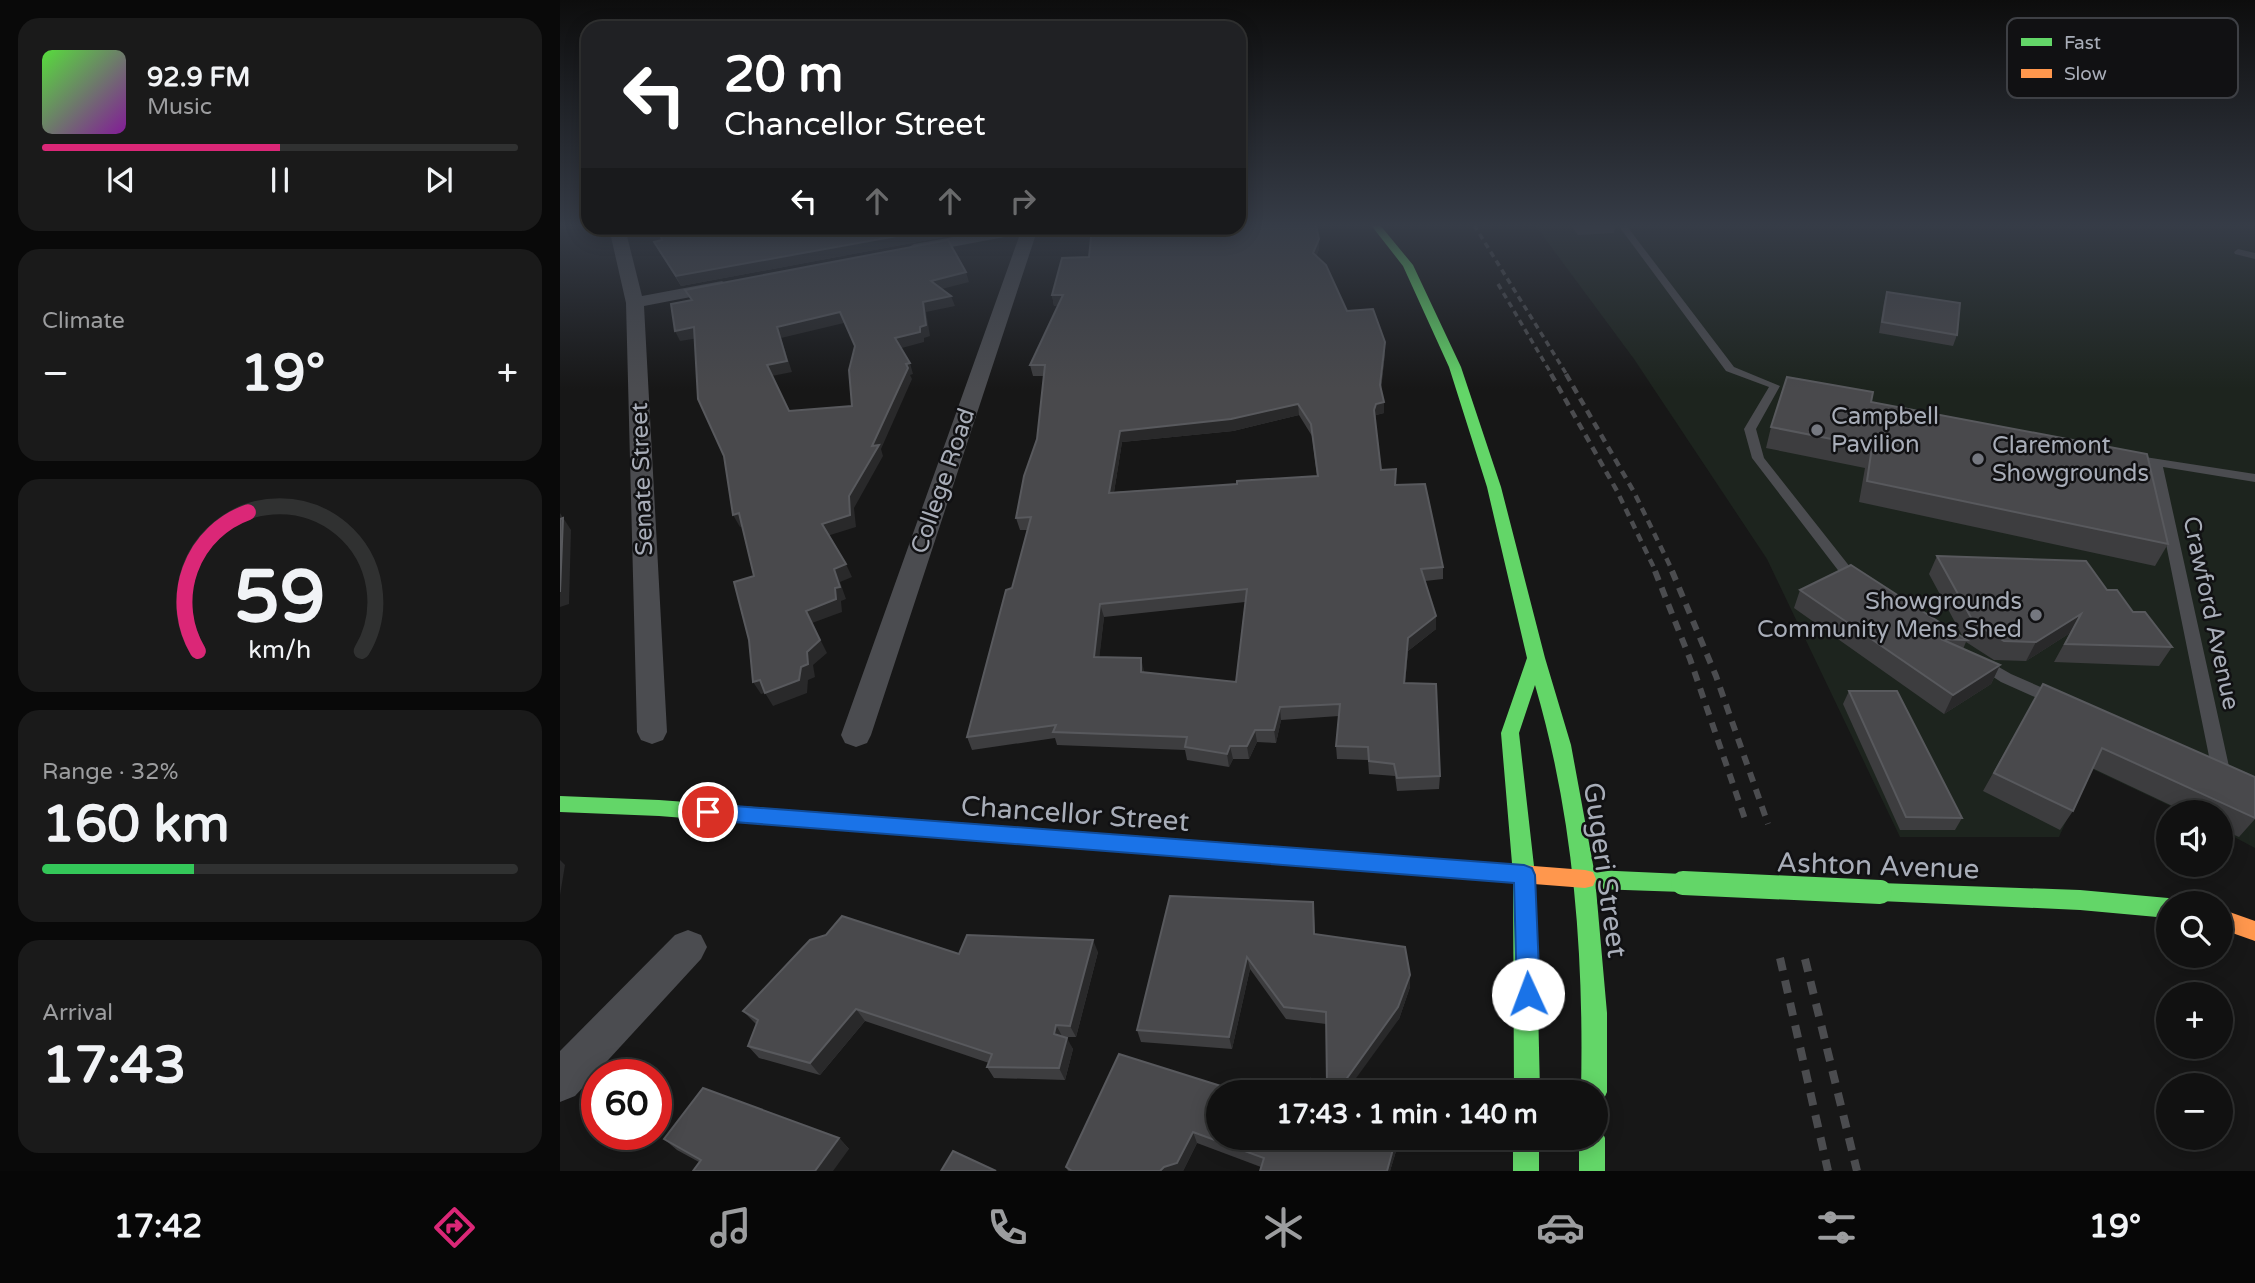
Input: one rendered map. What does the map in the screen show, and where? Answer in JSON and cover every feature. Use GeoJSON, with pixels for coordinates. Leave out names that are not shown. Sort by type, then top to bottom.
{"type":"FeatureCollection","features":[{"type":"Feature","properties":{"kind":"main road","name":"Gugeri Street"},"geometry":{"type":"LineString","coordinates":[[1416,280],[1455,367],[1494,487],[1536,658],[1562,746],[1586,879],[1595,1013],[1594,1080]]}},
{"type":"Feature","properties":{"kind":"main road"},"geometry":{"type":"LineString","coordinates":[[1527,1080],[1528,994],[1524,875],[1510,733],[1536,658]]}},
{"type":"Feature","properties":{"kind":"main road","name":"Chancellor Street"},"geometry":{"type":"LineString","coordinates":[[560,804],[659,808],[1586,879]]}},
{"type":"Feature","properties":{"kind":"main road","name":"Ashton Avenue"},"geometry":{"type":"LineString","coordinates":[[1586,879],[2080,900],[2156,907]]}},
{"type":"Feature","properties":{"kind":"main road"},"geometry":{"type":"LineString","coordinates":[[2233,923],[2255,931]]}},
{"type":"Feature","properties":{"kind":"main road"},"geometry":{"type":"LineString","coordinates":[[1526,1150],[1526,1171]]}},
{"type":"Feature","properties":{"kind":"main road"},"geometry":{"type":"LineString","coordinates":[[1592,1150],[1592,1171]]}},
{"type":"Feature","properties":{"kind":"street","name":"Senate Street"},"geometry":{"type":"LineString","coordinates":[[629,280],[635,303],[652,732]]}},
{"type":"Feature","properties":{"kind":"street","name":"College Road"},"geometry":{"type":"LineString","coordinates":[[856,735],[1010,280]]}},
{"type":"Feature","properties":{"kind":"street"},"geometry":{"type":"LineString","coordinates":[[635,303],[743,282]]}},
{"type":"Feature","properties":{"kind":"street"},"geometry":{"type":"LineString","coordinates":[[560,1081],[688,947]]}},
{"type":"Feature","properties":{"kind":"lane"},"geometry":{"type":"LineString","coordinates":[[1663,280],[1730,369],[1782,387],[1750,429],[1758,458],[1849,575],[1872,590]]}},
{"type":"Feature","properties":{"kind":"lane"},"geometry":{"type":"LineString","coordinates":[[2117,456],[2255,478]]}},
{"type":"Feature","properties":{"kind":"lane","name":"Crawford Avenue"},"geometry":{"type":"LineString","coordinates":[[2156,464],[2221,770]]}},
{"type":"Feature","properties":{"kind":"lane"},"geometry":{"type":"LineString","coordinates":[[1972,656],[2006,678],[2063,704]]}},
{"type":"Feature","properties":{"kind":"shaded area","name":"Claremont Showgrounds"},"geometry":{"type":"Polygon","coordinates":[[[1575,280],[2255,280],[2255,848],[2233,836],[2233,800],[2158,800],[2090,768],[2059,837],[1900,837],[1767,559],[1634,359],[1575,280]]]}},
{"type":"Feature","properties":{"kind":"building"},"geometry":{"type":"Polygon","coordinates":[[[739,280],[936,280],[931,281],[951,296],[923,302],[926,325],[920,327],[920,332],[895,338],[910,363],[906,364],[908,368],[872,446],[879,445],[849,496],[850,515],[822,524],[846,564],[834,569],[840,587],[835,588],[836,599],[806,611],[820,640],[807,652],[808,664],[801,667],[799,680],[765,693],[760,680],[753,682],[749,640],[734,582],[754,576],[739,513],[733,515],[724,456],[698,399],[694,327],[675,331],[671,304],[692,300],[685,290],[739,280]],[[840,312],[777,327],[787,361],[767,365],[789,411],[852,406],[849,370],[855,346],[840,312]]]}},
{"type":"Feature","properties":{"kind":"building"},"geometry":{"type":"Polygon","coordinates":[[[1056,280],[1333,280],[1347,311],[1373,309],[1385,342],[1380,385],[1384,402],[1376,404],[1374,410],[1381,470],[1396,469],[1395,485],[1425,484],[1443,567],[1421,569],[1436,616],[1408,638],[1404,683],[1436,684],[1440,776],[1397,778],[1394,764],[1369,761],[1368,747],[1336,746],[1340,704],[1280,707],[1274,730],[1255,730],[1247,746],[1230,746],[1227,754],[1185,747],[1187,737],[1053,732],[1056,725],[967,737],[1006,590],[1012,588],[1031,517],[1016,518],[1024,476],[1037,439],[1045,365],[1030,365],[1063,295],[1052,295],[1056,280]],[[1298,404],[1231,419],[1120,431],[1109,493],[1318,476],[1311,424],[1298,404]],[[1247,589],[1100,604],[1094,657],[1141,658],[1141,672],[1236,682],[1247,589]]]}},
{"type":"Feature","properties":{"kind":"building"},"geometry":{"type":"Polygon","coordinates":[[[1887,292],[1960,303],[1957,335],[1882,322],[1887,292]]]}},
{"type":"Feature","properties":{"kind":"building"},"geometry":{"type":"Polygon","coordinates":[[[1787,377],[1873,392],[1871,402],[2147,454],[2168,544],[1867,481],[1872,447],[1771,427],[1787,377]]]}},
{"type":"Feature","properties":{"kind":"building"},"geometry":{"type":"Polygon","coordinates":[[[563,518],[560,592],[560,519],[563,518]]]}},
{"type":"Feature","properties":{"kind":"building"},"geometry":{"type":"Polygon","coordinates":[[[1937,556],[2086,561],[2107,590],[2117,590],[2133,612],[2145,612],[2172,647],[2065,644],[2081,614],[2036,642],[2004,641],[1974,623],[1937,556]]]}},
{"type":"Feature","properties":{"kind":"building"},"geometry":{"type":"Polygon","coordinates":[[[1851,565],[1967,640],[1941,639],[2000,665],[1953,695],[1800,590],[1851,565]]]}},
{"type":"Feature","properties":{"kind":"building"},"geometry":{"type":"Polygon","coordinates":[[[2043,684],[2255,777],[2255,818],[2233,808],[2233,800],[2216,800],[2102,748],[2073,811],[1994,773],[2043,684]]]}},
{"type":"Feature","properties":{"kind":"building"},"geometry":{"type":"Polygon","coordinates":[[[1849,691],[1897,691],[1962,818],[1906,817],[1849,691]]]}},
{"type":"Feature","properties":{"kind":"building"},"geometry":{"type":"Polygon","coordinates":[[[1170,896],[1313,902],[1314,934],[1405,947],[1410,975],[1398,1007],[1346,1080],[1327,1080],[1326,1012],[1284,1007],[1247,957],[1229,1037],[1137,1030],[1170,896]]]}},
{"type":"Feature","properties":{"kind":"building"},"geometry":{"type":"Polygon","coordinates":[[[842,916],[959,954],[967,935],[1093,940],[1070,1026],[1056,1025],[1054,1034],[1067,1038],[1059,1068],[987,1067],[992,1054],[856,1009],[810,1063],[748,1046],[758,1020],[743,1011],[810,940],[826,935],[842,916]]]}},
{"type":"Feature","properties":{"kind":"building"},"geometry":{"type":"Polygon","coordinates":[[[1119,1054],[1206,1081],[1206,1137],[1193,1132],[1177,1163],[1160,1171],[1072,1171],[1066,1167],[1119,1054]]]}},
{"type":"Feature","properties":{"kind":"building"},"geometry":{"type":"Polygon","coordinates":[[[703,1088],[839,1138],[815,1171],[693,1171],[701,1160],[672,1144],[672,1129],[703,1088]]]}},
{"type":"Feature","properties":{"kind":"building"},"geometry":{"type":"Polygon","coordinates":[[[1242,1150],[1393,1150],[1387,1171],[1260,1171],[1264,1158],[1242,1150]]]}},
{"type":"Feature","properties":{"kind":"building"},"geometry":{"type":"Polygon","coordinates":[[[953,1151],[996,1171],[941,1171],[953,1151]]]}},
{"type":"Feature","properties":{"kind":"railway"},"geometry":{"type":"LineString","coordinates":[[1508,280],[1567,375]]}},
{"type":"Feature","properties":{"kind":"railway"},"geometry":{"type":"LineString","coordinates":[[1498,284],[1552,375]]}},
{"type":"Feature","properties":{"kind":"railway"},"geometry":{"type":"LineString","coordinates":[[1551,374],[1617,491],[1656,572]]}},
{"type":"Feature","properties":{"kind":"railway"},"geometry":{"type":"LineString","coordinates":[[1566,374],[1634,492],[1673,572]]}},
{"type":"Feature","properties":{"kind":"railway"},"geometry":{"type":"LineString","coordinates":[[1655,571],[1690,659],[1746,822]]}},
{"type":"Feature","properties":{"kind":"railway"},"geometry":{"type":"LineString","coordinates":[[1672,571],[1716,676],[1768,824]]}},
{"type":"Feature","properties":{"kind":"railway"},"geometry":{"type":"LineString","coordinates":[[1780,958],[1828,1171]]}},
{"type":"Feature","properties":{"kind":"railway"},"geometry":{"type":"LineString","coordinates":[[1805,959],[1857,1171]]}},
{"type":"Feature","properties":{"kind":"traffic: fast"},"geometry":{"type":"LineString","coordinates":[[1415,280],[1455,367],[1494,487],[1536,658],[1562,745],[1585,879],[1595,1013],[1594,1080]]}},
{"type":"Feature","properties":{"kind":"traffic: fast"},"geometry":{"type":"LineString","coordinates":[[1527,1080],[1524,875],[1510,733],[1536,658]]}},
{"type":"Feature","properties":{"kind":"traffic: fast"},"geometry":{"type":"LineString","coordinates":[[560,804],[659,808],[1326,859]]}},
{"type":"Feature","properties":{"kind":"traffic: fast"},"geometry":{"type":"LineString","coordinates":[[1585,879],[1683,883]]}},
{"type":"Feature","properties":{"kind":"traffic: fast"},"geometry":{"type":"LineString","coordinates":[[1683,883],[1880,892]]}},
{"type":"Feature","properties":{"kind":"traffic: fast"},"geometry":{"type":"LineString","coordinates":[[1880,892],[2080,900],[2156,907]]}},
{"type":"Feature","properties":{"kind":"traffic: fast"},"geometry":{"type":"LineString","coordinates":[[1526,1150],[1526,1171]]}},
{"type":"Feature","properties":{"kind":"traffic: fast"},"geometry":{"type":"LineString","coordinates":[[1592,1150],[1592,1171]]}},
{"type":"Feature","properties":{"kind":"traffic: slow"},"geometry":{"type":"LineString","coordinates":[[1326,859],[1585,879]]}},
{"type":"Feature","properties":{"kind":"traffic: slow"},"geometry":{"type":"LineString","coordinates":[[2233,923],[2255,931]]}},
{"type":"Feature","properties":{"kind":"place","name":"Campbell Pavilion"},"geometry":{"type":"Point","coordinates":[1817,430]}},
{"type":"Feature","properties":{"kind":"place","name":"Claremont Showgrounds"},"geometry":{"type":"Point","coordinates":[1978,459]}},
{"type":"Feature","properties":{"kind":"place","name":"Showgrounds Community Mens Shed"},"geometry":{"type":"Point","coordinates":[2036,615]}},
{"type":"Feature","properties":{"kind":"route"},"geometry":{"type":"LineString","coordinates":[[708,812],[1524,875],[1528,994]]}}]}
